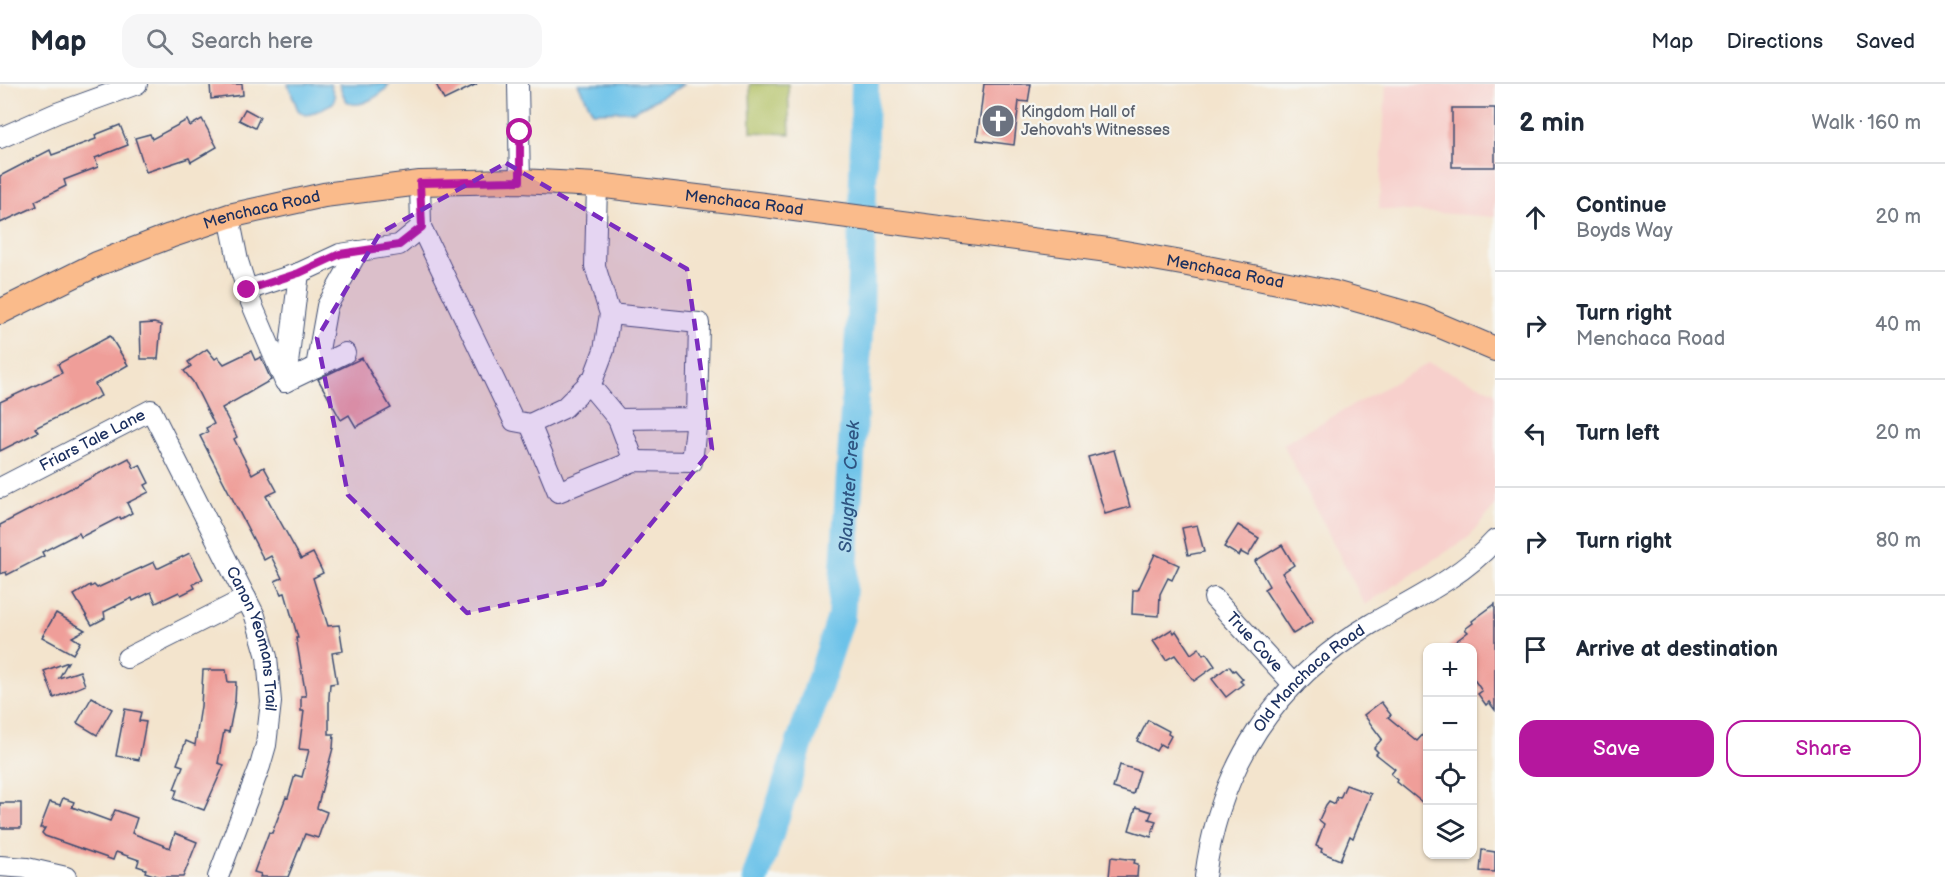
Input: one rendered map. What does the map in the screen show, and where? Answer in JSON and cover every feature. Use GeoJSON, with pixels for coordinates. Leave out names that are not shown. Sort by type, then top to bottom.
{"type":"FeatureCollection","features":[{"type":"Feature","properties":{"kind":"main road","name":"Menchaca Road"},"geometry":{"type":"LineString","coordinates":[[0,312],[98,264],[229,216],[324,195],[420,183],[520,181],[597,185],[1108,250],[1334,293],[1422,318],[1495,349]]}},
{"type":"Feature","properties":{"kind":"street"},"geometry":{"type":"LineString","coordinates":[[0,138],[57,113],[137,84]]}},
{"type":"Feature","properties":{"kind":"street"},"geometry":{"type":"LineString","coordinates":[[518,84],[520,181]]}},
{"type":"Feature","properties":{"kind":"street"},"geometry":{"type":"LineString","coordinates":[[420,183],[422,227],[513,421],[530,423],[564,408],[592,379],[604,350],[610,314],[595,266],[597,185]]}},
{"type":"Feature","properties":{"kind":"street"},"geometry":{"type":"LineString","coordinates":[[229,216],[238,261],[247,290],[285,382]]}},
{"type":"Feature","properties":{"kind":"street"},"geometry":{"type":"LineString","coordinates":[[247,290],[299,273],[340,254],[399,245],[422,227]]}},
{"type":"Feature","properties":{"kind":"street"},"geometry":{"type":"LineString","coordinates":[[316,367],[327,306],[358,251]]}},
{"type":"Feature","properties":{"kind":"street"},"geometry":{"type":"LineString","coordinates":[[285,382],[299,273]]}},
{"type":"Feature","properties":{"kind":"street"},"geometry":{"type":"LineString","coordinates":[[530,423],[558,492],[634,461],[692,462],[697,418],[699,323],[610,314]]}},
{"type":"Feature","properties":{"kind":"street"},"geometry":{"type":"LineString","coordinates":[[285,382],[345,353]]}},
{"type":"Feature","properties":{"kind":"street"},"geometry":{"type":"LineString","coordinates":[[588,383],[618,419],[634,461]]}},
{"type":"Feature","properties":{"kind":"street","name":"Friars Tale Lane"},"geometry":{"type":"LineString","coordinates":[[0,488],[151,410]]}},
{"type":"Feature","properties":{"kind":"street","name":"Canon Yeomans Trail"},"geometry":{"type":"LineString","coordinates":[[151,410],[246,598],[263,638],[267,657],[271,702],[260,766],[218,877]]}},
{"type":"Feature","properties":{"kind":"street"},"geometry":{"type":"LineString","coordinates":[[618,419],[697,418]]}},
{"type":"Feature","properties":{"kind":"street","name":"Old Manchaca Road"},"geometry":{"type":"LineString","coordinates":[[1204,877],[1218,812],[1233,773],[1256,730],[1268,714],[1294,685],[1338,646],[1439,585],[1485,551],[1495,540]]}},
{"type":"Feature","properties":{"kind":"street"},"geometry":{"type":"LineString","coordinates":[[127,658],[246,598]]}},
{"type":"Feature","properties":{"kind":"street","name":"True Cove"},"geometry":{"type":"LineString","coordinates":[[1214,598],[1294,685]]}},
{"type":"Feature","properties":{"kind":"street"},"geometry":{"type":"LineString","coordinates":[[0,866],[27,868],[66,877]]}},
{"type":"Feature","properties":{"kind":"highlighted area"},"geometry":{"type":"Polygon","coordinates":[[[506,163],[687,269],[712,449],[602,584],[467,613],[348,495],[317,338],[380,233],[506,163]]]}},
{"type":"Feature","properties":{"kind":"shaded area"},"geometry":{"type":"Polygon","coordinates":[[[1386,84],[1495,84],[1495,217],[1379,209],[1386,84]]]}},
{"type":"Feature","properties":{"kind":"shaded area"},"geometry":{"type":"Polygon","coordinates":[[[1429,363],[1495,392],[1495,506],[1469,537],[1365,605],[1283,444],[1429,363]]]}},
{"type":"Feature","properties":{"kind":"green space"},"geometry":{"type":"Polygon","coordinates":[[[750,84],[788,84],[790,134],[751,132],[750,84]]]}},
{"type":"Feature","properties":{"kind":"water"},"geometry":{"type":"Polygon","coordinates":[[[288,84],[330,84],[335,97],[333,103],[305,115],[298,110],[288,84]]]}},
{"type":"Feature","properties":{"kind":"water"},"geometry":{"type":"Polygon","coordinates":[[[339,84],[389,84],[376,96],[358,104],[352,104],[346,100],[339,84]]]}},
{"type":"Feature","properties":{"kind":"water"},"geometry":{"type":"Polygon","coordinates":[[[578,84],[685,84],[634,111],[593,112],[578,84]]]}},
{"type":"Feature","properties":{"kind":"building"},"geometry":{"type":"Polygon","coordinates":[[[210,84],[242,84],[243,95],[211,99],[210,84]]]}},
{"type":"Feature","properties":{"kind":"building"},"geometry":{"type":"Polygon","coordinates":[[[436,84],[477,84],[444,100],[436,84]]]}},
{"type":"Feature","properties":{"kind":"building","name":"Kingdom Hall of Jehovah's Witnesses"},"geometry":{"type":"Polygon","coordinates":[[[984,84],[1031,84],[1028,102],[1019,101],[1014,145],[977,140],[984,84]]]}},
{"type":"Feature","properties":{"kind":"building"},"geometry":{"type":"Polygon","coordinates":[[[1452,108],[1495,108],[1495,167],[1452,167],[1452,108]]]}},
{"type":"Feature","properties":{"kind":"building"},"geometry":{"type":"Polygon","coordinates":[[[245,109],[260,117],[255,128],[239,120],[245,109]]]}},
{"type":"Feature","properties":{"kind":"building"},"geometry":{"type":"Polygon","coordinates":[[[202,119],[217,147],[191,162],[189,158],[146,172],[135,138],[150,134],[152,139],[187,120],[190,126],[202,119]]]}},
{"type":"Feature","properties":{"kind":"building"},"geometry":{"type":"Polygon","coordinates":[[[120,125],[128,145],[95,158],[98,167],[64,180],[66,186],[35,201],[37,206],[0,223],[0,176],[50,150],[52,155],[96,139],[95,135],[120,125]]]}},
{"type":"Feature","properties":{"kind":"building"},"geometry":{"type":"Polygon","coordinates":[[[140,324],[161,325],[158,359],[141,359],[140,324]]]}},
{"type":"Feature","properties":{"kind":"building"},"geometry":{"type":"Polygon","coordinates":[[[110,336],[128,365],[95,384],[101,396],[35,428],[38,432],[0,451],[0,402],[62,373],[58,364],[110,336]]]}},
{"type":"Feature","properties":{"kind":"building"},"geometry":{"type":"Polygon","coordinates":[[[207,349],[215,359],[218,357],[224,364],[251,351],[255,360],[261,357],[271,380],[222,408],[237,437],[234,439],[252,474],[264,467],[277,491],[266,496],[301,559],[313,553],[323,573],[313,578],[328,626],[339,625],[343,651],[332,653],[337,683],[330,684],[329,697],[329,734],[334,734],[333,748],[317,808],[327,812],[318,838],[305,834],[288,877],[260,877],[261,874],[254,872],[269,832],[272,833],[286,797],[288,798],[295,775],[302,777],[309,750],[299,749],[304,711],[301,711],[301,696],[306,696],[296,638],[298,638],[285,593],[281,594],[275,581],[282,578],[271,556],[264,560],[200,436],[208,432],[206,428],[214,424],[193,382],[184,371],[191,366],[188,362],[207,349]]]}},
{"type":"Feature","properties":{"kind":"building"},"geometry":{"type":"Polygon","coordinates":[[[362,358],[391,408],[356,427],[349,415],[341,420],[318,379],[362,358]]]}},
{"type":"Feature","properties":{"kind":"building"},"geometry":{"type":"Polygon","coordinates":[[[1114,450],[1130,507],[1105,514],[1088,457],[1114,450]]]}},
{"type":"Feature","properties":{"kind":"building"},"geometry":{"type":"Polygon","coordinates":[[[129,458],[134,468],[140,465],[149,483],[145,485],[149,492],[127,503],[132,513],[81,537],[79,533],[42,552],[44,556],[7,575],[6,572],[0,574],[0,525],[129,458]]]}},
{"type":"Feature","properties":{"kind":"building"},"geometry":{"type":"Polygon","coordinates":[[[1197,525],[1204,552],[1188,555],[1182,528],[1197,525]]]}},
{"type":"Feature","properties":{"kind":"building"},"geometry":{"type":"Polygon","coordinates":[[[1238,525],[1259,538],[1248,556],[1241,552],[1239,556],[1224,547],[1238,525]]]}},
{"type":"Feature","properties":{"kind":"building"},"geometry":{"type":"Polygon","coordinates":[[[1282,545],[1294,565],[1282,573],[1313,622],[1293,634],[1264,589],[1269,586],[1255,561],[1282,545]]]}},
{"type":"Feature","properties":{"kind":"building"},"geometry":{"type":"Polygon","coordinates":[[[190,553],[203,579],[193,584],[195,588],[181,595],[179,592],[156,603],[151,592],[133,601],[132,598],[104,612],[105,618],[92,625],[74,595],[90,585],[97,588],[154,562],[159,568],[190,553]]]}},
{"type":"Feature","properties":{"kind":"building"},"geometry":{"type":"Polygon","coordinates":[[[1155,554],[1179,565],[1172,580],[1168,578],[1160,594],[1159,616],[1132,614],[1133,590],[1138,590],[1155,554]]]}},
{"type":"Feature","properties":{"kind":"building"},"geometry":{"type":"Polygon","coordinates":[[[1495,604],[1495,710],[1489,702],[1486,705],[1478,694],[1482,691],[1477,684],[1477,643],[1454,643],[1468,632],[1465,629],[1473,623],[1472,621],[1495,604]]]}},
{"type":"Feature","properties":{"kind":"building"},"geometry":{"type":"Polygon","coordinates":[[[56,613],[85,630],[72,637],[80,642],[73,654],[42,637],[56,613]]]}},
{"type":"Feature","properties":{"kind":"building"},"geometry":{"type":"Polygon","coordinates":[[[1172,629],[1174,633],[1176,631],[1191,654],[1199,648],[1203,655],[1206,653],[1215,666],[1194,681],[1175,655],[1166,660],[1153,641],[1172,629]]]}},
{"type":"Feature","properties":{"kind":"building"},"geometry":{"type":"Polygon","coordinates":[[[68,662],[59,678],[80,671],[85,685],[54,698],[44,671],[68,662]]]}},
{"type":"Feature","properties":{"kind":"building"},"geometry":{"type":"Polygon","coordinates":[[[1229,666],[1243,679],[1240,681],[1243,684],[1226,697],[1212,679],[1229,666]]]}},
{"type":"Feature","properties":{"kind":"building"},"geometry":{"type":"Polygon","coordinates":[[[203,670],[226,670],[228,682],[236,682],[229,732],[224,731],[218,763],[224,765],[204,810],[174,799],[177,790],[174,789],[183,766],[177,764],[186,741],[195,745],[201,706],[203,670]]]}},
{"type":"Feature","properties":{"kind":"building"},"geometry":{"type":"Polygon","coordinates":[[[92,697],[112,709],[97,735],[77,723],[92,697]]]}},
{"type":"Feature","properties":{"kind":"building"},"geometry":{"type":"Polygon","coordinates":[[[1381,702],[1391,715],[1388,717],[1417,741],[1423,734],[1423,803],[1397,782],[1398,780],[1391,774],[1395,769],[1376,754],[1378,752],[1374,748],[1382,739],[1364,715],[1381,702]]]}},
{"type":"Feature","properties":{"kind":"building"},"geometry":{"type":"Polygon","coordinates":[[[125,709],[141,712],[139,721],[146,722],[139,760],[116,756],[125,709]]]}},
{"type":"Feature","properties":{"kind":"building"},"geometry":{"type":"Polygon","coordinates":[[[1148,720],[1169,731],[1168,734],[1171,736],[1165,747],[1160,744],[1156,751],[1137,741],[1148,720]]]}},
{"type":"Feature","properties":{"kind":"building"},"geometry":{"type":"Polygon","coordinates":[[[1120,765],[1140,771],[1133,794],[1113,788],[1120,765]]]}},
{"type":"Feature","properties":{"kind":"building"},"geometry":{"type":"Polygon","coordinates":[[[1346,785],[1371,794],[1353,838],[1350,836],[1340,860],[1321,852],[1322,849],[1316,846],[1324,824],[1319,820],[1326,805],[1329,801],[1335,804],[1346,785]]]}},
{"type":"Feature","properties":{"kind":"building"},"geometry":{"type":"Polygon","coordinates":[[[63,798],[74,802],[72,807],[110,821],[115,810],[137,818],[132,833],[170,848],[175,833],[197,842],[183,877],[159,877],[137,866],[139,860],[116,852],[113,860],[45,836],[42,833],[45,828],[40,828],[50,802],[60,805],[63,798]]]}},
{"type":"Feature","properties":{"kind":"building"},"geometry":{"type":"Polygon","coordinates":[[[0,803],[21,803],[21,828],[0,828],[0,803]]]}},
{"type":"Feature","properties":{"kind":"building"},"geometry":{"type":"Polygon","coordinates":[[[1136,807],[1152,812],[1149,819],[1156,821],[1151,837],[1129,830],[1136,807]]]}},
{"type":"Feature","properties":{"kind":"building"},"geometry":{"type":"Polygon","coordinates":[[[1482,850],[1495,852],[1495,872],[1480,871],[1482,850]]]}},
{"type":"Feature","properties":{"kind":"building"},"geometry":{"type":"Polygon","coordinates":[[[1111,857],[1135,860],[1134,863],[1138,864],[1137,877],[1109,877],[1111,857]]]}},
{"type":"Feature","properties":{"kind":"waterway","name":"Slaughter Creek"},"geometry":{"type":"LineString","coordinates":[[756,877],[841,617],[860,316],[865,84]]}},
{"type":"Feature","properties":{"kind":"place","name":"Kingdom Hall of Jehovah's Witnesses"},"geometry":{"type":"Point","coordinates":[998,121]}},
{"type":"Feature","properties":{"kind":"route"},"geometry":{"type":"LineString","coordinates":[[247,290],[299,273],[340,254],[399,245],[422,227],[420,183],[520,181],[520,132]]}}]}
